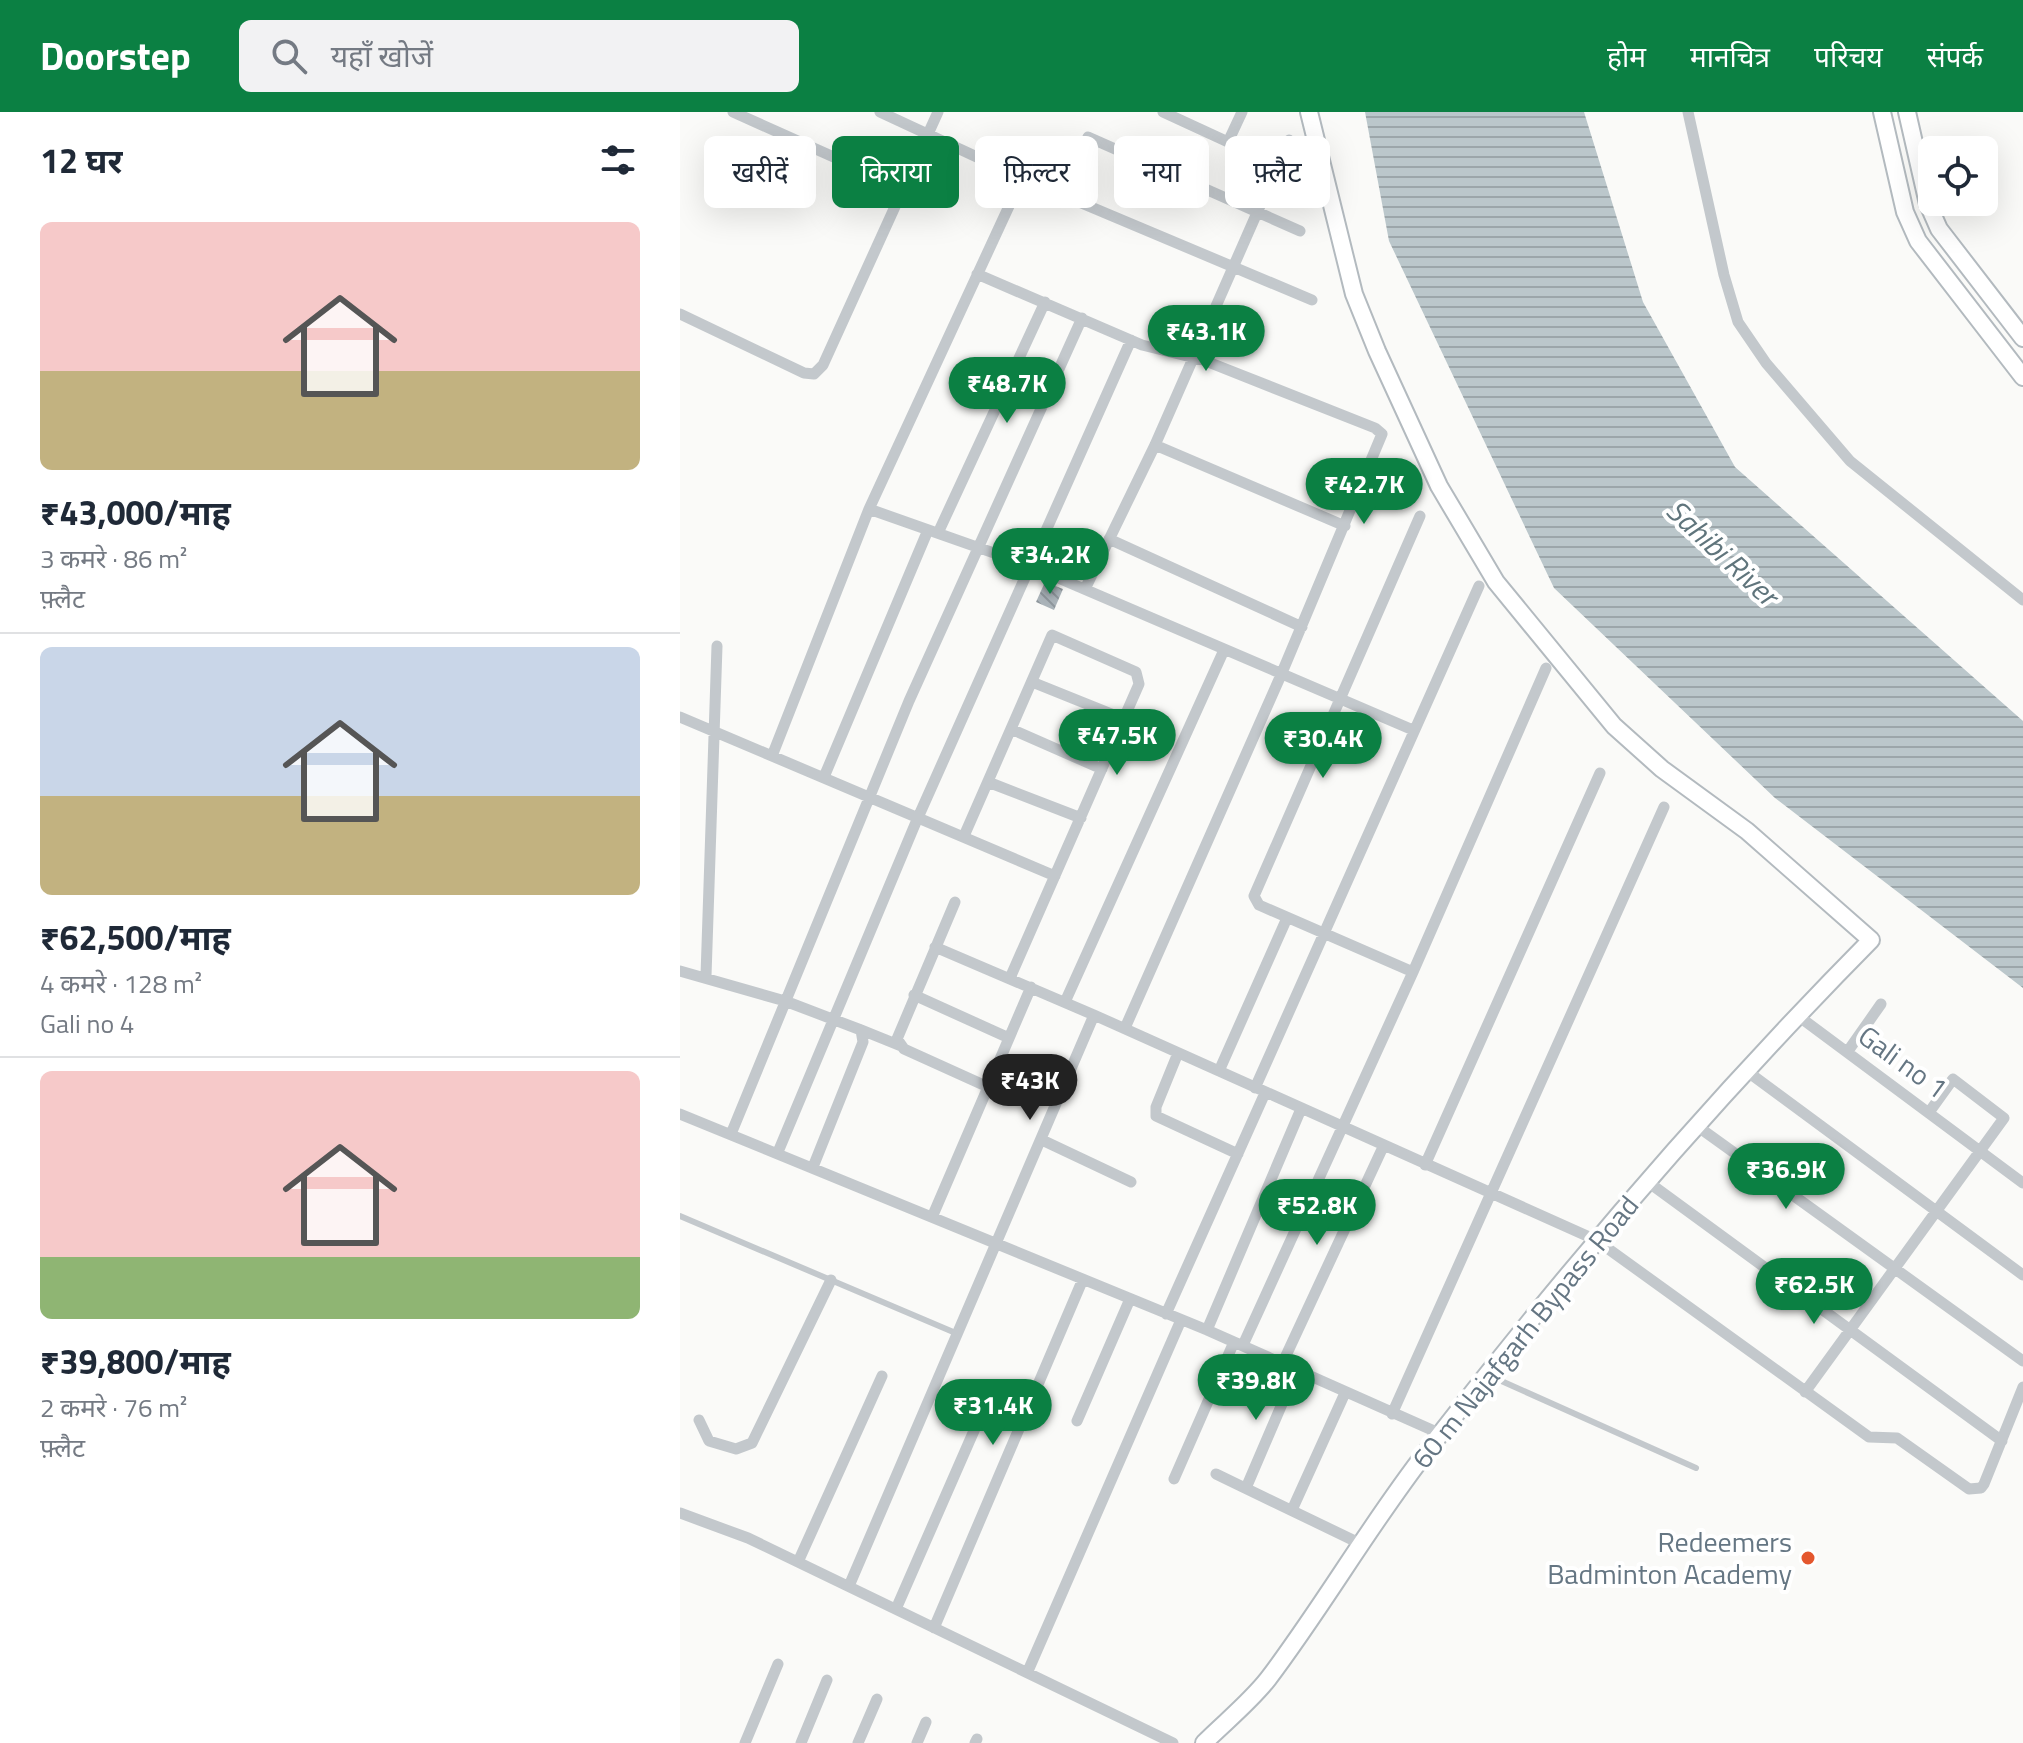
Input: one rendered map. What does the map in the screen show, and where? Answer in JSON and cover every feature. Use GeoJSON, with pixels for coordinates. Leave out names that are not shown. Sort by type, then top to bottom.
{"type":"FeatureCollection","features":[{"type":"Feature","properties":{"kind":"street"},"geometry":{"type":"LineString","coordinates":[[733,112],[832,156]]}},
{"type":"Feature","properties":{"kind":"street"},"geometry":{"type":"LineString","coordinates":[[880,112],[975,157]]}},
{"type":"Feature","properties":{"kind":"street"},"geometry":{"type":"LineString","coordinates":[[927,135],[938,112]]}},
{"type":"Feature","properties":{"kind":"street"},"geometry":{"type":"LineString","coordinates":[[1163,112],[1225,141]]}},
{"type":"Feature","properties":{"kind":"street"},"geometry":{"type":"LineString","coordinates":[[1231,136],[1242,112]]}},
{"type":"Feature","properties":{"kind":"street","name":"60 m Najafgarh Bypass Road"},"geometry":{"type":"LineString","coordinates":[[1204,1743],[1268,1679],[1359,1543],[1441,1434],[1596,1240],[1797,1015],[1871,940],[1747,831],[1662,769],[1614,726],[1496,582],[1439,486],[1354,294],[1309,112]]}},
{"type":"Feature","properties":{"kind":"street"},"geometry":{"type":"LineString","coordinates":[[1688,112],[1724,275],[1738,322],[1766,363],[1850,461],[2023,600]]}},
{"type":"Feature","properties":{"kind":"street"},"geometry":{"type":"LineString","coordinates":[[1882,112],[1905,212],[1918,241],[2023,377]]}},
{"type":"Feature","properties":{"kind":"street"},"geometry":{"type":"LineString","coordinates":[[1907,112],[1928,204],[1939,229],[2023,338]]}},
{"type":"Feature","properties":{"kind":"street"},"geometry":{"type":"LineString","coordinates":[[1098,141],[1300,231]]}},
{"type":"Feature","properties":{"kind":"street"},"geometry":{"type":"LineString","coordinates":[[680,314],[804,373],[814,374],[823,365],[894,208]]}},
{"type":"Feature","properties":{"kind":"street"},"geometry":{"type":"LineString","coordinates":[[772,756],[869,509],[1008,208]]}},
{"type":"Feature","properties":{"kind":"street"},"geometry":{"type":"LineString","coordinates":[[1092,208],[1312,300]]}},
{"type":"Feature","properties":{"kind":"street"},"geometry":{"type":"LineString","coordinates":[[1085,589],[1155,445],[1261,208]]}},
{"type":"Feature","properties":{"kind":"street"},"geometry":{"type":"LineString","coordinates":[[977,274],[1131,340],[1194,357],[1379,431],[1380,443],[1345,526],[1125,1028]]}},
{"type":"Feature","properties":{"kind":"street"},"geometry":{"type":"LineString","coordinates":[[824,777],[933,532],[1045,302]]}},
{"type":"Feature","properties":{"kind":"street"},"geometry":{"type":"LineString","coordinates":[[731,1134],[868,795],[1082,318]]}},
{"type":"Feature","properties":{"kind":"street"},"geometry":{"type":"LineString","coordinates":[[778,1152],[918,817],[1131,340]]}},
{"type":"Feature","properties":{"kind":"street"},"geometry":{"type":"LineString","coordinates":[[1155,445],[1345,526]]}},
{"type":"Feature","properties":{"kind":"street"},"geometry":{"type":"LineString","coordinates":[[869,509],[1028,565],[1413,730]]}},
{"type":"Feature","properties":{"kind":"street"},"geometry":{"type":"LineString","coordinates":[[1413,972],[1259,905],[1254,896],[1420,516]]}},
{"type":"Feature","properties":{"kind":"street"},"geometry":{"type":"LineString","coordinates":[[1109,539],[1302,627]]}},
{"type":"Feature","properties":{"kind":"street"},"geometry":{"type":"LineString","coordinates":[[1166,1314],[1238,1154],[1322,932],[1479,586]]}},
{"type":"Feature","properties":{"kind":"street"},"geometry":{"type":"LineString","coordinates":[[964,836],[1052,635],[1136,672],[1139,684],[1010,978]]}},
{"type":"Feature","properties":{"kind":"street"},"geometry":{"type":"LineString","coordinates":[[706,976],[717,646]]}},
{"type":"Feature","properties":{"kind":"street"},"geometry":{"type":"LineString","coordinates":[[1065,1002],[1224,650]]}},
{"type":"Feature","properties":{"kind":"street"},"geometry":{"type":"LineString","coordinates":[[1174,1479],[1342,1128],[1546,668]]}},
{"type":"Feature","properties":{"kind":"street"},"geometry":{"type":"LineString","coordinates":[[1032,682],[1124,719]]}},
{"type":"Feature","properties":{"kind":"street"},"geometry":{"type":"LineString","coordinates":[[680,717],[1055,876]]}},
{"type":"Feature","properties":{"kind":"street"},"geometry":{"type":"LineString","coordinates":[[1011,729],[1102,769]]}},
{"type":"Feature","properties":{"kind":"street"},"geometry":{"type":"LineString","coordinates":[[1425,1165],[1600,773]]}},
{"type":"Feature","properties":{"kind":"street"},"geometry":{"type":"LineString","coordinates":[[988,782],[1081,818]]}},
{"type":"Feature","properties":{"kind":"street"},"geometry":{"type":"LineString","coordinates":[[1392,1414],[1664,807]]}},
{"type":"Feature","properties":{"kind":"street"},"geometry":{"type":"LineString","coordinates":[[901,1047],[898,1033],[955,902]]}},
{"type":"Feature","properties":{"kind":"street"},"geometry":{"type":"LineString","coordinates":[[1219,1071],[1287,918]]}},
{"type":"Feature","properties":{"kind":"street"},"geometry":{"type":"LineString","coordinates":[[935,947],[1125,1028],[1383,1147],[1596,1240],[1869,1437],[1878,1439],[1893,1435],[1959,1484],[1975,1490],[1984,1484],[2023,1387]]}},
{"type":"Feature","properties":{"kind":"street"},"geometry":{"type":"LineString","coordinates":[[680,971],[785,1001],[859,1029],[988,1087]]}},
{"type":"Feature","properties":{"kind":"street"},"geometry":{"type":"LineString","coordinates":[[933,1215],[1031,987]]}},
{"type":"Feature","properties":{"kind":"street"},"geometry":{"type":"LineString","coordinates":[[914,995],[1009,1038]]}},
{"type":"Feature","properties":{"kind":"street","name":"Gali no 1"},"geometry":{"type":"LineString","coordinates":[[1848,1051],[1881,1004]]}},
{"type":"Feature","properties":{"kind":"street"},"geometry":{"type":"LineString","coordinates":[[849,1586],[1094,1015]]}},
{"type":"Feature","properties":{"kind":"street","name":"Gali no 1"},"geometry":{"type":"LineString","coordinates":[[1797,1015],[2023,1183]]}},
{"type":"Feature","properties":{"kind":"street"},"geometry":{"type":"LineString","coordinates":[[813,1167],[863,1042],[864,1035],[859,1029]]}},
{"type":"Feature","properties":{"kind":"street"},"geometry":{"type":"LineString","coordinates":[[1178,1053],[1156,1107],[1156,1116],[1238,1154]]}},
{"type":"Feature","properties":{"kind":"street"},"geometry":{"type":"LineString","coordinates":[[1748,1072],[2023,1275]]}},
{"type":"Feature","properties":{"kind":"street"},"geometry":{"type":"LineString","coordinates":[[1805,1392],[2004,1118],[1953,1079],[1930,1111]]}},
{"type":"Feature","properties":{"kind":"street"},"geometry":{"type":"LineString","coordinates":[[1207,1330],[1301,1109]]}},
{"type":"Feature","properties":{"kind":"street"},"geometry":{"type":"LineString","coordinates":[[680,1114],[998,1242],[1283,1362],[1345,1393],[1441,1434]]}},
{"type":"Feature","properties":{"kind":"street"},"geometry":{"type":"LineString","coordinates":[[1697,1126],[2023,1361]]}},
{"type":"Feature","properties":{"kind":"street"},"geometry":{"type":"LineString","coordinates":[[1042,1140],[1131,1182]]}},
{"type":"Feature","properties":{"kind":"street"},"geometry":{"type":"LineString","coordinates":[[1283,1362],[1383,1147]]}},
{"type":"Feature","properties":{"kind":"street"},"geometry":{"type":"LineString","coordinates":[[1648,1182],[2002,1441]]}},
{"type":"Feature","properties":{"kind":"street"},"geometry":{"type":"LineString","coordinates":[[934,1628],[1083,1279]]}},
{"type":"Feature","properties":{"kind":"street"},"geometry":{"type":"LineString","coordinates":[[699,1420],[709,1441],[736,1449],[752,1443],[831,1280]]}},
{"type":"Feature","properties":{"kind":"street"},"geometry":{"type":"LineString","coordinates":[[1077,1421],[1130,1299]]}},
{"type":"Feature","properties":{"kind":"street"},"geometry":{"type":"LineString","coordinates":[[1028,1671],[1181,1320]]}},
{"type":"Feature","properties":{"kind":"street"},"geometry":{"type":"LineString","coordinates":[[1246,1488],[1297,1369]]}},
{"type":"Feature","properties":{"kind":"street"},"geometry":{"type":"LineString","coordinates":[[798,1562],[882,1376]]}},
{"type":"Feature","properties":{"kind":"street"},"geometry":{"type":"LineString","coordinates":[[1292,1510],[1345,1393]]}},
{"type":"Feature","properties":{"kind":"street"},"geometry":{"type":"LineString","coordinates":[[896,1609],[980,1417]]}},
{"type":"Feature","properties":{"kind":"street"},"geometry":{"type":"LineString","coordinates":[[1216,1474],[1359,1543]]}},
{"type":"Feature","properties":{"kind":"street"},"geometry":{"type":"LineString","coordinates":[[680,1513],[737,1533],[1173,1743]]}},
{"type":"Feature","properties":{"kind":"street"},"geometry":{"type":"LineString","coordinates":[[745,1743],[778,1664]]}},
{"type":"Feature","properties":{"kind":"street"},"geometry":{"type":"LineString","coordinates":[[801,1743],[827,1680]]}},
{"type":"Feature","properties":{"kind":"street"},"geometry":{"type":"LineString","coordinates":[[858,1743],[877,1699]]}},
{"type":"Feature","properties":{"kind":"street"},"geometry":{"type":"LineString","coordinates":[[917,1743],[926,1722]]}},
{"type":"Feature","properties":{"kind":"lane"},"geometry":{"type":"LineString","coordinates":[[680,1216],[958,1334]]}},
{"type":"Feature","properties":{"kind":"lane"},"geometry":{"type":"LineString","coordinates":[[1488,1375],[1696,1468]]}},
{"type":"Feature","properties":{"kind":"water","name":"Sahibi River"},"geometry":{"type":"Polygon","coordinates":[[[1365,112],[1584,112],[1643,302],[1735,467],[2023,721],[2023,988],[1775,798],[1554,588],[1389,241],[1365,112]]]}},
{"type":"Feature","properties":{"kind":"building"},"geometry":{"type":"Polygon","coordinates":[[[1045,582],[1063,589],[1054,610],[1036,602],[1045,582]]]}},
{"type":"Feature","properties":{"kind":"place","name":"Redeemers Badminton Academy"},"geometry":{"type":"Point","coordinates":[1808,1558]}}]}
